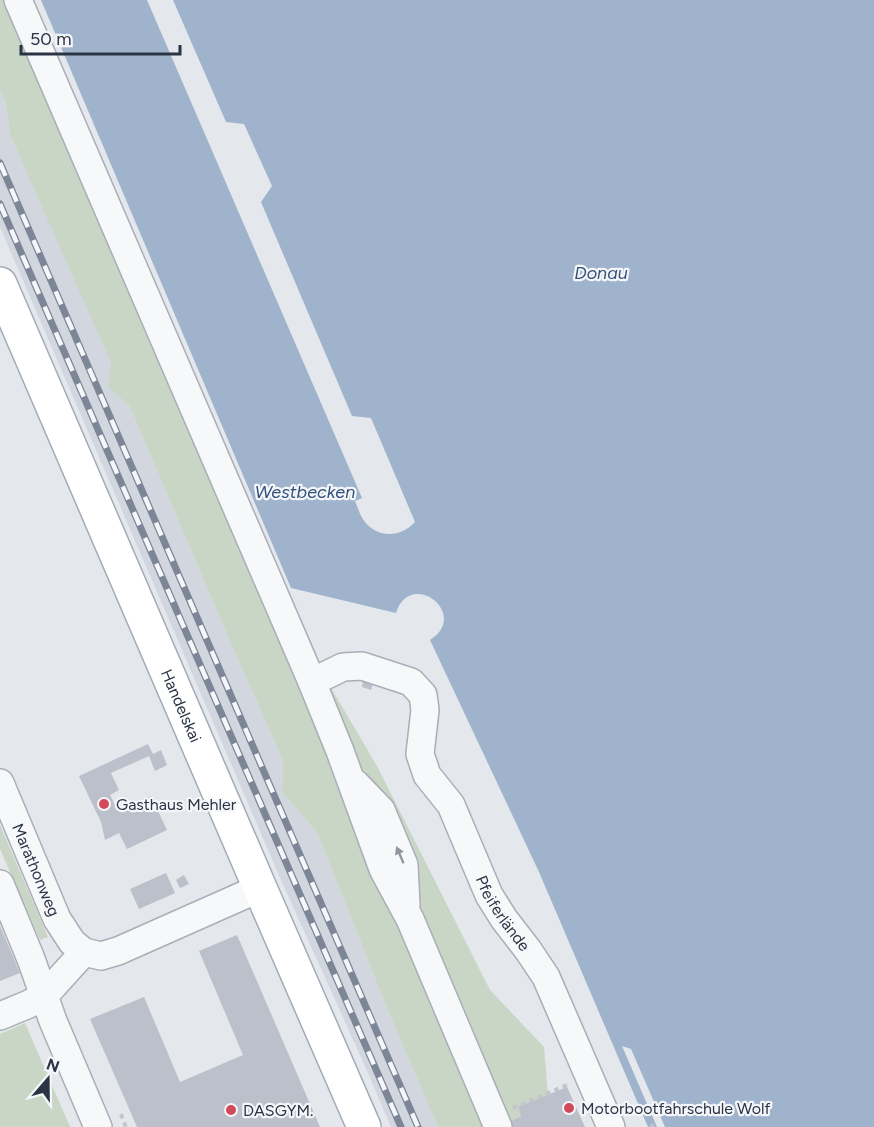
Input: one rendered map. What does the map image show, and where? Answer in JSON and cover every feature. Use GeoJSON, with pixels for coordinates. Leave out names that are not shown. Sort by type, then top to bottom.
{"type":"FeatureCollection","features":[{"type":"Feature","properties":{"kind":"main road","name":"Handelskai"},"geometry":{"type":"LineString","coordinates":[[0,284],[364,1127]]}},
{"type":"Feature","properties":{"kind":"street"},"geometry":{"type":"LineString","coordinates":[[18,0],[312,682],[350,778],[381,810],[400,854],[404,865],[406,912],[498,1127]]}},
{"type":"Feature","properties":{"kind":"street","name":"Pfeiferlände"},"geometry":{"type":"LineString","coordinates":[[312,682],[343,667],[362,666],[411,682],[423,695],[420,754],[427,775],[451,805],[489,895],[504,920],[546,977],[611,1127]]}},
{"type":"Feature","properties":{"kind":"street","name":"Marathonweg"},"geometry":{"type":"LineString","coordinates":[[4,779],[57,919],[72,942],[84,952]]}},
{"type":"Feature","properties":{"kind":"street"},"geometry":{"type":"LineString","coordinates":[[0,884],[45,994],[53,1021],[98,1127]]}},
{"type":"Feature","properties":{"kind":"street"},"geometry":{"type":"LineString","coordinates":[[0,1016],[29,1004],[45,994],[84,952],[101,956],[118,951],[260,888]]}},
{"type":"Feature","properties":{"kind":"path"},"geometry":{"type":"LineString","coordinates":[[539,1097],[561,1088]]}},
{"type":"Feature","properties":{"kind":"path"},"geometry":{"type":"LineString","coordinates":[[650,1127],[656,1124]]}},
{"type":"Feature","properties":{"kind":"shaded area"},"geometry":{"type":"Polygon","coordinates":[[[0,90],[6,103],[10,135],[112,362],[108,387],[130,407],[283,760],[282,792],[317,832],[386,1006],[438,1127],[391,1127],[281,880],[0,227],[0,90]]]}},
{"type":"Feature","properties":{"kind":"green space"},"geometry":{"type":"Polygon","coordinates":[[[0,0],[26,0],[324,676],[377,766],[490,990],[544,1047],[548,1095],[518,1107],[521,1116],[511,1121],[513,1127],[438,1127],[386,1006],[317,832],[282,792],[283,760],[130,407],[108,387],[111,362],[10,135],[6,103],[0,90],[0,0]]]}},
{"type":"Feature","properties":{"kind":"green space"},"geometry":{"type":"Polygon","coordinates":[[[0,825],[48,937],[40,940],[0,849],[0,825]]]}},
{"type":"Feature","properties":{"kind":"green space"},"geometry":{"type":"Polygon","coordinates":[[[25,1023],[70,1127],[0,1127],[0,1034],[25,1023]]]}},
{"type":"Feature","properties":{"kind":"water","name":"Donau"},"geometry":{"type":"Polygon","coordinates":[[[41,0],[147,0],[362,498],[355,501],[360,515],[377,531],[390,534],[403,531],[415,522],[371,418],[352,416],[261,202],[272,186],[244,124],[226,122],[173,0],[874,0],[874,1127],[648,1127],[539,872],[430,640],[441,630],[444,618],[441,608],[434,600],[424,595],[413,595],[403,600],[396,613],[291,588],[41,0]]]}},
{"type":"Feature","properties":{"kind":"pier"},"geometry":{"type":"Polygon","coordinates":[[[622,1046],[631,1049],[665,1127],[657,1127],[622,1046]]]}},
{"type":"Feature","properties":{"kind":"building"},"geometry":{"type":"Polygon","coordinates":[[[363,680],[373,683],[371,690],[362,687],[363,680]]]}},
{"type":"Feature","properties":{"kind":"building","name":"Gasthaus Mehler"},"geometry":{"type":"Polygon","coordinates":[[[148,744],[153,754],[161,750],[167,765],[155,771],[149,756],[111,773],[119,790],[110,795],[118,811],[151,796],[167,830],[127,849],[119,833],[105,840],[101,822],[79,776],[148,744]]]}},
{"type":"Feature","properties":{"kind":"building"},"geometry":{"type":"Polygon","coordinates":[[[166,873],[175,893],[139,909],[130,889],[166,873]]]}},
{"type":"Feature","properties":{"kind":"building"},"geometry":{"type":"Polygon","coordinates":[[[184,875],[189,884],[180,888],[176,880],[184,875]]]}},
{"type":"Feature","properties":{"kind":"building"},"geometry":{"type":"Polygon","coordinates":[[[0,926],[20,973],[0,981],[0,926]]]}},
{"type":"Feature","properties":{"kind":"building"},"geometry":{"type":"Polygon","coordinates":[[[237,935],[320,1127],[137,1127],[90,1019],[144,997],[180,1082],[243,1055],[199,951],[237,935]]]}},
{"type":"Feature","properties":{"kind":"building"},"geometry":{"type":"Polygon","coordinates":[[[567,1087],[585,1127],[513,1127],[511,1121],[521,1116],[518,1107],[567,1087]]]}},
{"type":"Feature","properties":{"kind":"railway"},"geometry":{"type":"LineString","coordinates":[[0,163],[418,1127]]}},
{"type":"Feature","properties":{"kind":"railway"},"geometry":{"type":"LineString","coordinates":[[0,204],[401,1127]]}},
{"type":"Feature","properties":{"kind":"place","name":"Gasthaus Mehler"},"geometry":{"type":"Point","coordinates":[104,804]}},
{"type":"Feature","properties":{"kind":"place","name":"Motorbootfahrschule Wolf"},"geometry":{"type":"Point","coordinates":[569,1108]}},
{"type":"Feature","properties":{"kind":"place","name":"DASGYM."},"geometry":{"type":"Point","coordinates":[231,1110]}},
{"type":"Feature","properties":{"kind":"water label","name":"Westbecken"},"geometry":{"type":"Point","coordinates":[305,492]}}]}
